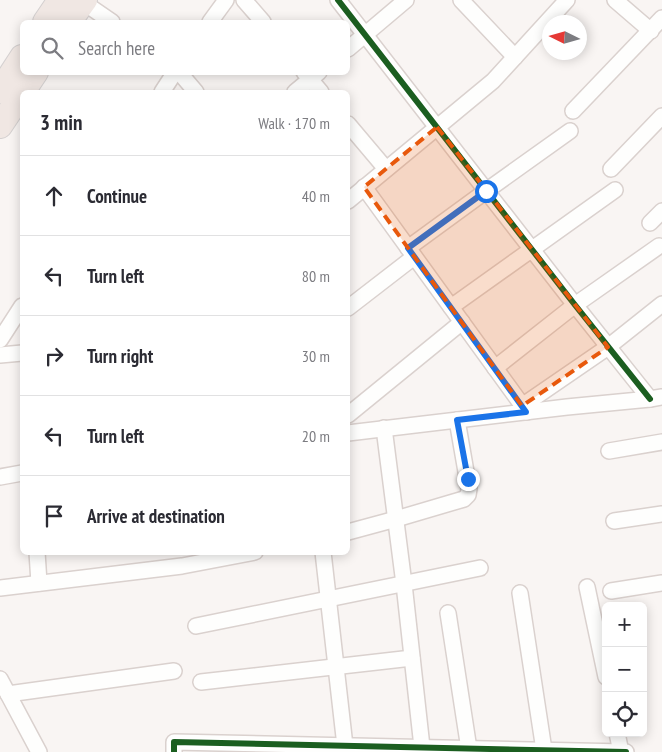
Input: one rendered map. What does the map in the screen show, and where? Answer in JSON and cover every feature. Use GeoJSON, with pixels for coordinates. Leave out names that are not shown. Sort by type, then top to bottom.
{"type":"FeatureCollection","features":[{"type":"Feature","properties":{"kind":"main road"},"geometry":{"type":"LineString","coordinates":[[46,20],[60,0]]}},
{"type":"Feature","properties":{"kind":"main road"},"geometry":{"type":"LineString","coordinates":[[71,20],[84,1]]}},
{"type":"Feature","properties":{"kind":"main road"},"geometry":{"type":"LineString","coordinates":[[0,91],[20,60]]}},
{"type":"Feature","properties":{"kind":"main road"},"geometry":{"type":"LineString","coordinates":[[24,90],[34,75]]}},
{"type":"Feature","properties":{"kind":"main road"},"geometry":{"type":"LineString","coordinates":[[0,126],[20,96]]}},
{"type":"Feature","properties":{"kind":"street"},"geometry":{"type":"LineString","coordinates":[[211,20],[226,0]]}},
{"type":"Feature","properties":{"kind":"street"},"geometry":{"type":"LineString","coordinates":[[244,0],[260,20]]}},
{"type":"Feature","properties":{"kind":"street"},"geometry":{"type":"LineString","coordinates":[[338,0],[608,347],[656,398]]}},
{"type":"Feature","properties":{"kind":"street"},"geometry":{"type":"LineString","coordinates":[[350,47],[406,0]]}},
{"type":"Feature","properties":{"kind":"street"},"geometry":{"type":"LineString","coordinates":[[461,0],[515,58]]}},
{"type":"Feature","properties":{"kind":"street"},"geometry":{"type":"LineString","coordinates":[[350,198],[493,81],[567,0]]}},
{"type":"Feature","properties":{"kind":"street"},"geometry":{"type":"LineString","coordinates":[[614,0],[651,31]]}},
{"type":"Feature","properties":{"kind":"street"},"geometry":{"type":"LineString","coordinates":[[84,1],[109,20]]}},
{"type":"Feature","properties":{"kind":"street"},"geometry":{"type":"LineString","coordinates":[[574,111],[662,18]]}},
{"type":"Feature","properties":{"kind":"street"},"geometry":{"type":"LineString","coordinates":[[163,90],[173,75]]}},
{"type":"Feature","properties":{"kind":"street"},"geometry":{"type":"LineString","coordinates":[[182,75],[194,90]]}},
{"type":"Feature","properties":{"kind":"street"},"geometry":{"type":"LineString","coordinates":[[297,90],[311,75],[320,90]]}},
{"type":"Feature","properties":{"kind":"street"},"geometry":{"type":"LineString","coordinates":[[611,169],[662,116]]}},
{"type":"Feature","properties":{"kind":"street"},"geometry":{"type":"LineString","coordinates":[[350,126],[386,169]]}},
{"type":"Feature","properties":{"kind":"street"},"geometry":{"type":"LineString","coordinates":[[350,306],[486,191],[570,131]]}},
{"type":"Feature","properties":{"kind":"street"},"geometry":{"type":"LineString","coordinates":[[364,187],[524,409]]}},
{"type":"Feature","properties":{"kind":"street"},"geometry":{"type":"LineString","coordinates":[[451,308],[615,190]]}},
{"type":"Feature","properties":{"kind":"street"},"geometry":{"type":"LineString","coordinates":[[650,223],[662,211]]}},
{"type":"Feature","properties":{"kind":"street"},"geometry":{"type":"LineString","coordinates":[[494,368],[575,305],[659,246]]}},
{"type":"Feature","properties":{"kind":"street"},"geometry":{"type":"LineString","coordinates":[[524,409],[608,347],[662,304]]}},
{"type":"Feature","properties":{"kind":"street"},"geometry":{"type":"LineString","coordinates":[[0,340],[20,309]]}},
{"type":"Feature","properties":{"kind":"street"},"geometry":{"type":"LineString","coordinates":[[350,413],[462,322]]}},
{"type":"Feature","properties":{"kind":"street"},"geometry":{"type":"LineString","coordinates":[[0,355],[20,353]]}},
{"type":"Feature","properties":{"kind":"street"},"geometry":{"type":"LineString","coordinates":[[350,432],[457,420],[524,409],[656,398]]}},
{"type":"Feature","properties":{"kind":"street"},"geometry":{"type":"LineString","coordinates":[[350,531],[464,499],[468,495],[468,479],[457,420]]}},
{"type":"Feature","properties":{"kind":"street"},"geometry":{"type":"LineString","coordinates":[[384,428],[422,747]]}},
{"type":"Feature","properties":{"kind":"street"},"geometry":{"type":"LineString","coordinates":[[609,451],[662,442]]}},
{"type":"Feature","properties":{"kind":"street"},"geometry":{"type":"LineString","coordinates":[[0,477],[20,473]]}},
{"type":"Feature","properties":{"kind":"street"},"geometry":{"type":"LineString","coordinates":[[614,521],[662,514]]}},
{"type":"Feature","properties":{"kind":"street"},"geometry":{"type":"LineString","coordinates":[[37,555],[39,583]]}},
{"type":"Feature","properties":{"kind":"street"},"geometry":{"type":"LineString","coordinates":[[0,588],[181,559],[230,555]]}},
{"type":"Feature","properties":{"kind":"street"},"geometry":{"type":"LineString","coordinates":[[323,555],[345,746]]}},
{"type":"Feature","properties":{"kind":"street"},"geometry":{"type":"LineString","coordinates":[[196,626],[480,568]]}},
{"type":"Feature","properties":{"kind":"street"},"geometry":{"type":"LineString","coordinates":[[611,591],[662,583]]}},
{"type":"Feature","properties":{"kind":"street"},"geometry":{"type":"LineString","coordinates":[[587,587],[602,658]]}},
{"type":"Feature","properties":{"kind":"street"},"geometry":{"type":"LineString","coordinates":[[520,593],[544,750]]}},
{"type":"Feature","properties":{"kind":"street"},"geometry":{"type":"LineString","coordinates":[[448,613],[477,750]]}},
{"type":"Feature","properties":{"kind":"street"},"geometry":{"type":"LineString","coordinates":[[201,682],[412,658]]}},
{"type":"Feature","properties":{"kind":"street"},"geometry":{"type":"LineString","coordinates":[[8,694],[174,671]]}},
{"type":"Feature","properties":{"kind":"street"},"geometry":{"type":"LineString","coordinates":[[0,679],[39,752]]}},
{"type":"Feature","properties":{"kind":"street"},"geometry":{"type":"LineString","coordinates":[[618,737],[621,752]]}},
{"type":"Feature","properties":{"kind":"street"},"geometry":{"type":"LineString","coordinates":[[174,752],[174,742],[327,749],[345,746],[626,752]]}},
{"type":"Feature","properties":{"kind":"highlighted area"},"geometry":{"type":"Polygon","coordinates":[[[437,127],[608,347],[522,406],[364,187],[437,127]]]}},
{"type":"Feature","properties":{"kind":"cycle path"},"geometry":{"type":"LineString","coordinates":[[338,0],[650,399]]}},
{"type":"Feature","properties":{"kind":"cycle path"},"geometry":{"type":"LineString","coordinates":[[174,752],[174,742],[626,752]]}},
{"type":"Feature","properties":{"kind":"route"},"geometry":{"type":"LineString","coordinates":[[468,479],[457,420],[526,412],[408,248],[486,191]]}}]}
